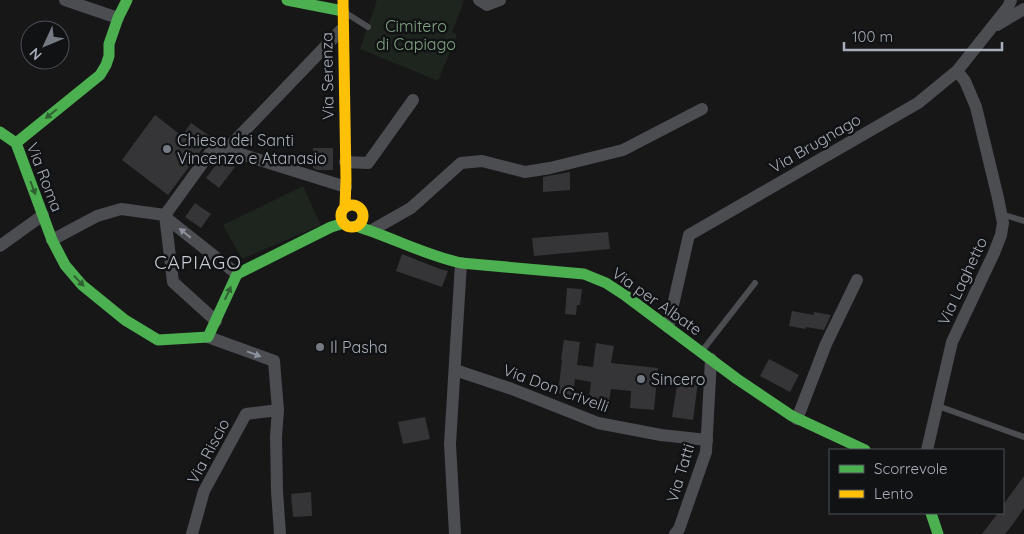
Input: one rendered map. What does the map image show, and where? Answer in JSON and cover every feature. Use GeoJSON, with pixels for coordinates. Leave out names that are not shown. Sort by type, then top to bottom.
{"type":"FeatureCollection","features":[{"type":"Feature","properties":{"kind":"street"},"geometry":{"type":"LineString","coordinates":[[65,0],[118,18]]}},
{"type":"Feature","properties":{"kind":"street"},"geometry":{"type":"LineString","coordinates":[[16,143],[100,75],[109,56],[110,44],[118,18],[127,0]]}},
{"type":"Feature","properties":{"kind":"street"},"geometry":{"type":"LineString","coordinates":[[287,0],[343,6]]}},
{"type":"Feature","properties":{"kind":"street"},"geometry":{"type":"LineString","coordinates":[[479,0],[487,5],[500,0]]}},
{"type":"Feature","properties":{"kind":"street","name":"Via Brugnago"},"geometry":{"type":"LineString","coordinates":[[668,327],[689,234],[918,102],[957,71],[1008,7],[1011,0]]}},
{"type":"Feature","properties":{"kind":"street","name":"Via Serenza"},"geometry":{"type":"LineString","coordinates":[[343,6],[345,162],[350,206]]}},
{"type":"Feature","properties":{"kind":"street"},"geometry":{"type":"LineString","coordinates":[[992,27],[1024,9]]}},
{"type":"Feature","properties":{"kind":"street"},"geometry":{"type":"LineString","coordinates":[[216,321],[173,282],[165,215],[221,148],[343,28]]}},
{"type":"Feature","properties":{"kind":"street","name":"Via Laghetto"},"geometry":{"type":"LineString","coordinates":[[927,449],[952,342],[994,253],[1001,235],[1003,223],[976,107],[965,81],[957,71]]}},
{"type":"Feature","properties":{"kind":"street"},"geometry":{"type":"LineString","coordinates":[[345,162],[368,163],[413,100]]}},
{"type":"Feature","properties":{"kind":"street"},"geometry":{"type":"LineString","coordinates":[[376,231],[410,208],[462,163],[482,161],[525,172],[550,168],[624,150],[702,109]]}},
{"type":"Feature","properties":{"kind":"street","name":"Via Roma"},"geometry":{"type":"LineString","coordinates":[[0,132],[16,143],[52,240],[65,265],[82,284],[125,320],[158,340],[208,337]]}},
{"type":"Feature","properties":{"kind":"street"},"geometry":{"type":"LineString","coordinates":[[221,148],[346,184]]}},
{"type":"Feature","properties":{"kind":"street"},"geometry":{"type":"LineString","coordinates":[[350,206],[362,210],[360,222],[349,226],[344,223],[341,213],[350,206]]}},
{"type":"Feature","properties":{"kind":"street"},"geometry":{"type":"LineString","coordinates":[[52,240],[97,216],[121,210],[165,215],[237,274]]}},
{"type":"Feature","properties":{"kind":"street"},"geometry":{"type":"LineString","coordinates":[[0,246],[43,215]]}},
{"type":"Feature","properties":{"kind":"street","name":"Via per Albate"},"geometry":{"type":"LineString","coordinates":[[360,222],[376,231],[444,259],[584,274],[601,280],[764,398],[797,419],[862,449]]}},
{"type":"Feature","properties":{"kind":"street"},"geometry":{"type":"LineString","coordinates":[[280,534],[276,436],[278,410],[274,361],[208,337],[237,274],[331,227],[344,223]]}},
{"type":"Feature","properties":{"kind":"street"},"geometry":{"type":"LineString","coordinates":[[456,534],[450,444],[461,262]]}},
{"type":"Feature","properties":{"kind":"street"},"geometry":{"type":"LineString","coordinates":[[797,419],[826,344],[857,280]]}},
{"type":"Feature","properties":{"kind":"street","name":"Via Tatti"},"geometry":{"type":"LineString","coordinates":[[675,534],[679,529],[706,452],[706,356]]}},
{"type":"Feature","properties":{"kind":"street","name":"Via Don Crivelli"},"geometry":{"type":"LineString","coordinates":[[455,370],[512,389],[598,423],[661,435],[707,440]]}},
{"type":"Feature","properties":{"kind":"street","name":"Via Riscio"},"geometry":{"type":"LineString","coordinates":[[192,534],[204,491],[246,414],[278,410]]}},
{"type":"Feature","properties":{"kind":"street"},"geometry":{"type":"LineString","coordinates":[[931,514],[938,534]]}},
{"type":"Feature","properties":{"kind":"lane"},"geometry":{"type":"LineString","coordinates":[[343,6],[368,27]]}},
{"type":"Feature","properties":{"kind":"lane"},"geometry":{"type":"LineString","coordinates":[[1001,214],[1024,220]]}},
{"type":"Feature","properties":{"kind":"lane"},"geometry":{"type":"LineString","coordinates":[[706,356],[755,283]]}},
{"type":"Feature","properties":{"kind":"lane"},"geometry":{"type":"LineString","coordinates":[[938,406],[1024,437]]}},
{"type":"Feature","properties":{"kind":"green space","name":"Cimitero di Capiago"},"geometry":{"type":"Polygon","coordinates":[[[377,0],[464,1],[452,32],[457,35],[438,81],[360,49],[377,0]]]}},
{"type":"Feature","properties":{"kind":"green space"},"geometry":{"type":"Polygon","coordinates":[[[303,186],[321,225],[242,259],[223,225],[303,186]]]}},
{"type":"Feature","properties":{"kind":"building","name":"Chiesa dei Santi Vincenzo e Atanasio"},"geometry":{"type":"Polygon","coordinates":[[[155,115],[182,136],[191,123],[211,137],[168,195],[122,160],[155,115]]]}},
{"type":"Feature","properties":{"kind":"building"},"geometry":{"type":"Polygon","coordinates":[[[313,148],[333,148],[333,170],[317,170],[313,168],[313,148]]]}},
{"type":"Feature","properties":{"kind":"building"},"geometry":{"type":"Polygon","coordinates":[[[222,157],[235,167],[219,188],[206,178],[222,157]]]}},
{"type":"Feature","properties":{"kind":"building"},"geometry":{"type":"Polygon","coordinates":[[[570,172],[570,190],[543,192],[543,177],[570,172]]]}},
{"type":"Feature","properties":{"kind":"building"},"geometry":{"type":"Polygon","coordinates":[[[195,203],[211,214],[201,228],[185,217],[195,203]]]}},
{"type":"Feature","properties":{"kind":"building"},"geometry":{"type":"Polygon","coordinates":[[[608,232],[610,249],[534,256],[532,238],[608,232]]]}},
{"type":"Feature","properties":{"kind":"building"},"geometry":{"type":"Polygon","coordinates":[[[402,254],[448,271],[442,287],[396,271],[402,254]]]}},
{"type":"Feature","properties":{"kind":"building"},"geometry":{"type":"Polygon","coordinates":[[[567,288],[582,289],[580,305],[577,305],[576,315],[565,314],[567,288]]]}},
{"type":"Feature","properties":{"kind":"building"},"geometry":{"type":"Polygon","coordinates":[[[792,311],[814,315],[814,312],[831,315],[824,330],[806,327],[806,329],[789,326],[792,311]]]}},
{"type":"Feature","properties":{"kind":"building"},"geometry":{"type":"Polygon","coordinates":[[[564,340],[580,342],[577,365],[593,367],[596,343],[614,346],[611,363],[658,368],[654,410],[630,408],[631,391],[611,389],[608,408],[588,405],[591,382],[575,379],[573,395],[558,393],[564,340]]]}},
{"type":"Feature","properties":{"kind":"building"},"geometry":{"type":"Polygon","coordinates":[[[769,359],[799,375],[790,392],[760,376],[769,359]]]}},
{"type":"Feature","properties":{"kind":"building"},"geometry":{"type":"Polygon","coordinates":[[[678,379],[698,382],[693,420],[672,417],[678,379]]]}},
{"type":"Feature","properties":{"kind":"building"},"geometry":{"type":"Polygon","coordinates":[[[425,417],[430,439],[403,444],[398,422],[425,417]]]}},
{"type":"Feature","properties":{"kind":"building"},"geometry":{"type":"Polygon","coordinates":[[[1024,476],[1024,508],[1013,524],[1005,534],[982,534],[997,514],[1004,514],[1004,504],[1024,476]]]}},
{"type":"Feature","properties":{"kind":"building"},"geometry":{"type":"Polygon","coordinates":[[[311,492],[312,516],[293,517],[291,494],[311,492]]]}},
{"type":"Feature","properties":{"kind":"traffic: fast"},"geometry":{"type":"LineString","coordinates":[[16,143],[100,75],[109,56],[109,44],[118,18],[127,0]]}},
{"type":"Feature","properties":{"kind":"traffic: fast"},"geometry":{"type":"LineString","coordinates":[[287,0],[343,11]]}},
{"type":"Feature","properties":{"kind":"traffic: fast"},"geometry":{"type":"LineString","coordinates":[[0,132],[16,143],[52,240],[65,265],[82,285],[125,320],[158,340],[208,337],[237,274],[331,227],[344,223]]}},
{"type":"Feature","properties":{"kind":"traffic: fast"},"geometry":{"type":"LineString","coordinates":[[356,226],[461,263],[584,274],[606,283],[737,379],[792,416],[863,449]]}},
{"type":"Feature","properties":{"kind":"traffic: fast"},"geometry":{"type":"LineString","coordinates":[[931,514],[938,534]]}},
{"type":"Feature","properties":{"kind":"traffic: slow"},"geometry":{"type":"LineString","coordinates":[[343,0],[345,207]]}},
{"type":"Feature","properties":{"kind":"traffic: slow"},"geometry":{"type":"LineString","coordinates":[[352,205],[360,208],[363,216],[360,224],[352,227],[344,224],[341,216],[344,208],[352,205]]}},
{"type":"Feature","properties":{"kind":"place","name":"Chiesa dei Santi Vincenzo e Atanasio"},"geometry":{"type":"Point","coordinates":[167,149]}},
{"type":"Feature","properties":{"kind":"place","name":"Il Pasha"},"geometry":{"type":"Point","coordinates":[320,347]}},
{"type":"Feature","properties":{"kind":"place","name":"Sincero"},"geometry":{"type":"Point","coordinates":[641,379]}},
{"type":"Feature","properties":{"kind":"district","name":"CAPIAGO"},"geometry":{"type":"Point","coordinates":[198,262]}}]}
